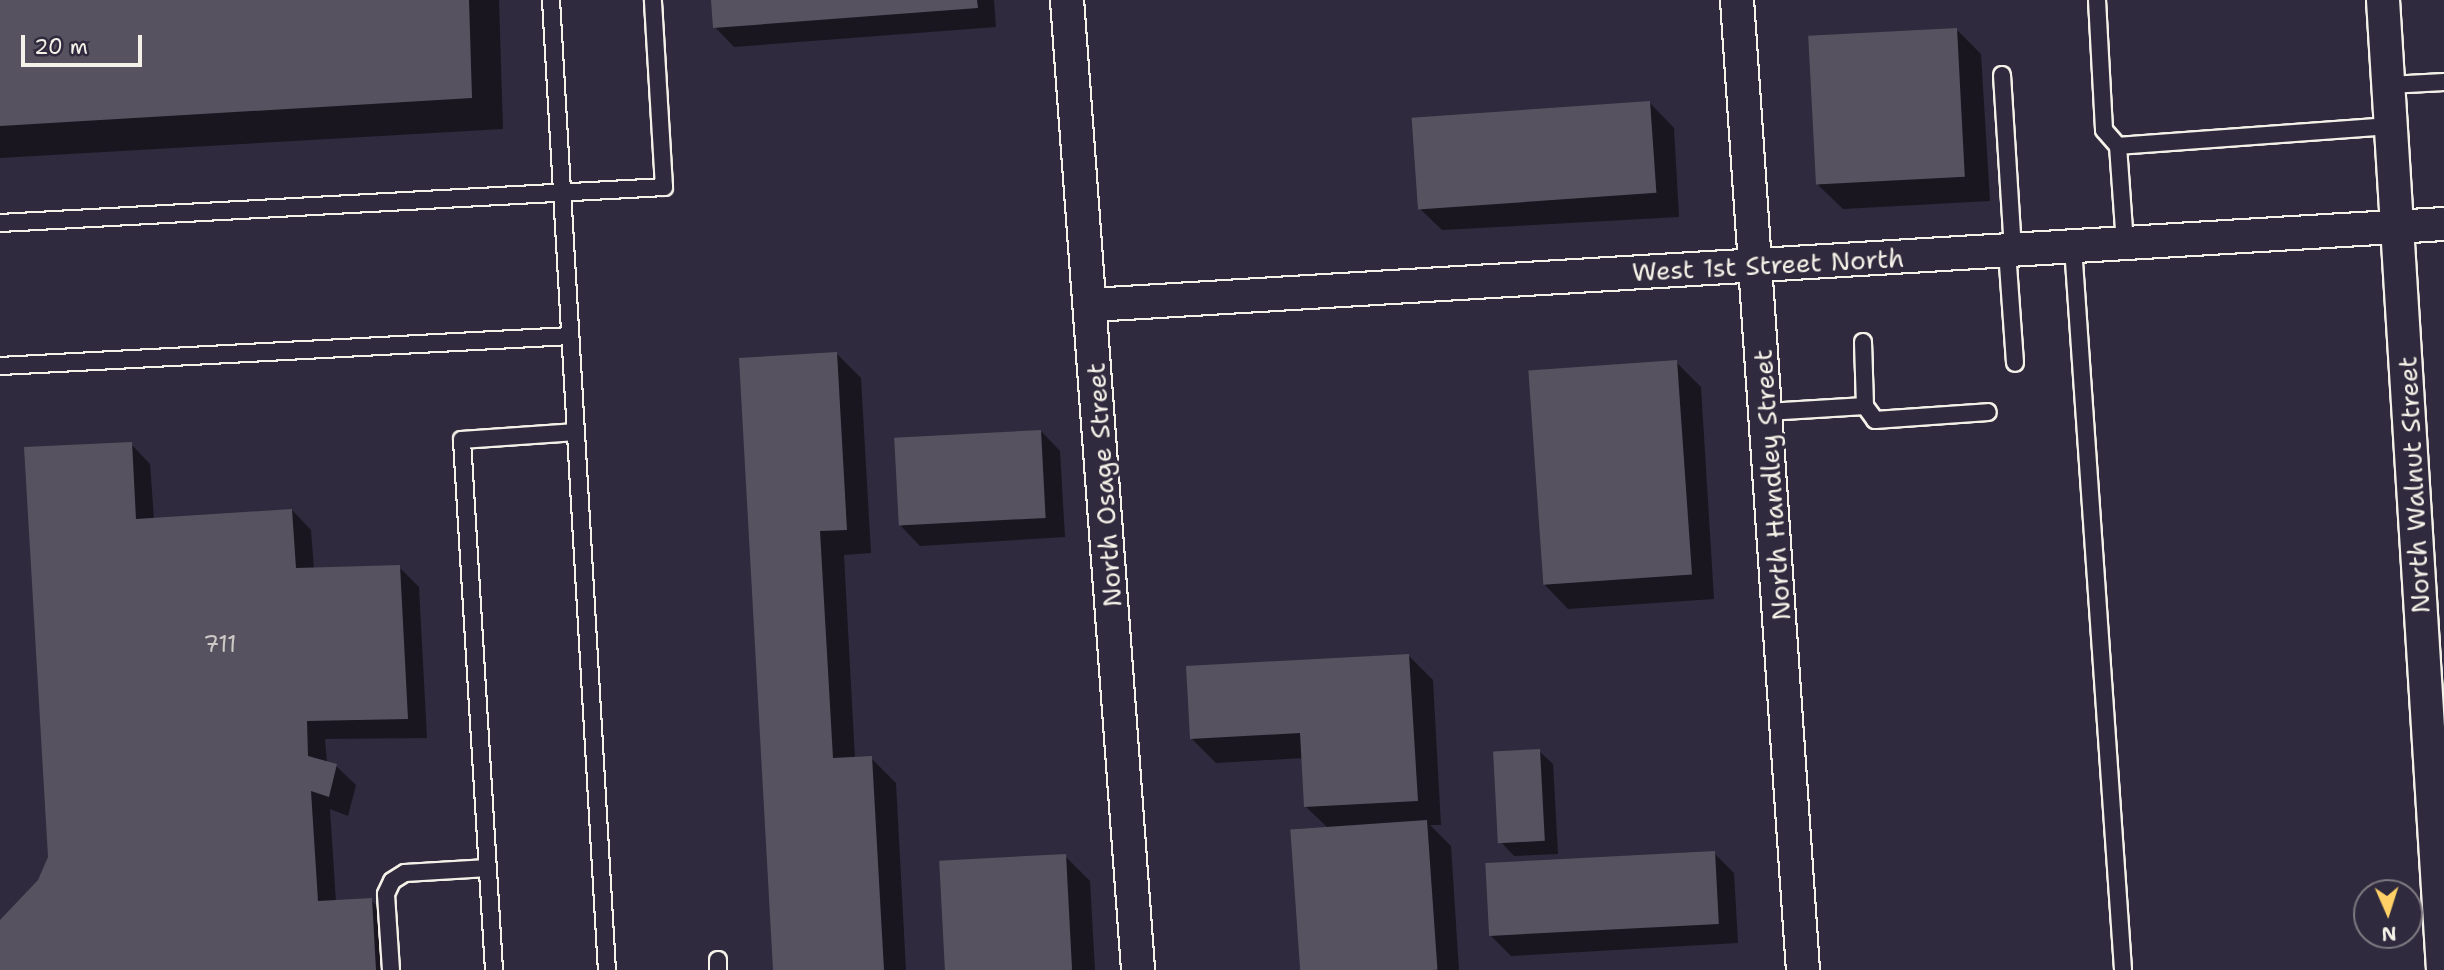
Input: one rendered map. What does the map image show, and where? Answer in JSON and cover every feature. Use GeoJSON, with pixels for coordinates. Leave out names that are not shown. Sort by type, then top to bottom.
{"type":"FeatureCollection","features":[{"type":"Feature","properties":{"kind":"street","name":"North Osage Street"},"geometry":{"type":"LineString","coordinates":[[1067,0],[1092,305],[1138,970]]}},
{"type":"Feature","properties":{"kind":"street","name":"North Handley Street"},"geometry":{"type":"LineString","coordinates":[[1738,0],[1758,266],[1803,970]]}},
{"type":"Feature","properties":{"kind":"street","name":"North Walnut Street"},"geometry":{"type":"LineString","coordinates":[[2383,0],[2443,970]]}},
{"type":"Feature","properties":{"kind":"street","name":"West 1st Street North"},"geometry":{"type":"LineString","coordinates":[[1092,305],[2444,224]]}},
{"type":"Feature","properties":{"kind":"lane"},"geometry":{"type":"LineString","coordinates":[[551,0],[607,970]]}},
{"type":"Feature","properties":{"kind":"lane"},"geometry":{"type":"LineString","coordinates":[[0,223],[664,187],[653,0]]}},
{"type":"Feature","properties":{"kind":"lane"},"geometry":{"type":"LineString","coordinates":[[2097,0],[2104,130],[2118,146],[2125,244]]}},
{"type":"Feature","properties":{"kind":"lane"},"geometry":{"type":"LineString","coordinates":[[2002,75],[2015,363]]}},
{"type":"Feature","properties":{"kind":"lane"},"geometry":{"type":"LineString","coordinates":[[2389,85],[2444,82]]}},
{"type":"Feature","properties":{"kind":"lane"},"geometry":{"type":"LineString","coordinates":[[2118,146],[2392,126]]}},
{"type":"Feature","properties":{"kind":"lane"},"geometry":{"type":"LineString","coordinates":[[2073,247],[2123,970]]}},
{"type":"Feature","properties":{"kind":"lane"},"geometry":{"type":"LineString","coordinates":[[0,366],[570,336]]}},
{"type":"Feature","properties":{"kind":"lane"},"geometry":{"type":"LineString","coordinates":[[1863,342],[1865,406],[1875,420],[1987,412]]}},
{"type":"Feature","properties":{"kind":"lane"},"geometry":{"type":"LineString","coordinates":[[1767,412],[1865,406]]}},
{"type":"Feature","properties":{"kind":"lane"},"geometry":{"type":"LineString","coordinates":[[494,970],[463,440],[576,432]]}},
{"type":"Feature","properties":{"kind":"lane"},"geometry":{"type":"LineString","coordinates":[[391,970],[386,894],[392,881],[405,873],[488,868]]}},
{"type":"Feature","properties":{"kind":"building"},"geometry":{"type":"Polygon","coordinates":[[[0,0],[469,0],[472,98],[0,126],[0,0]]]}},
{"type":"Feature","properties":{"kind":"building"},"geometry":{"type":"Polygon","coordinates":[[[711,0],[977,0],[978,8],[713,28],[711,0]]]}},
{"type":"Feature","properties":{"kind":"building"},"geometry":{"type":"Polygon","coordinates":[[[1957,28],[1965,177],[1816,185],[1808,36],[1957,28]]]}},
{"type":"Feature","properties":{"kind":"building"},"geometry":{"type":"Polygon","coordinates":[[[1650,101],[1656,193],[1418,209],[1412,118],[1650,101]]]}},
{"type":"Feature","properties":{"kind":"building"},"geometry":{"type":"Polygon","coordinates":[[[837,352],[847,530],[820,531],[833,758],[872,756],[884,970],[773,970],[739,358],[837,352]]]}},
{"type":"Feature","properties":{"kind":"building"},"geometry":{"type":"Polygon","coordinates":[[[1677,360],[1692,574],[1543,585],[1528,370],[1677,360]]]}},
{"type":"Feature","properties":{"kind":"building"},"geometry":{"type":"Polygon","coordinates":[[[1041,430],[1046,518],[899,526],[894,438],[1041,430]]]}},
{"type":"Feature","properties":{"kind":"building"},"geometry":{"type":"Polygon","coordinates":[[[132,442],[136,519],[292,509],[296,568],[400,565],[408,719],[307,721],[308,756],[337,764],[329,797],[311,791],[318,901],[372,898],[376,970],[0,970],[0,920],[38,880],[48,857],[24,447],[132,442]]]}},
{"type":"Feature","properties":{"kind":"building"},"geometry":{"type":"Polygon","coordinates":[[[1409,654],[1418,801],[1304,807],[1300,733],[1190,739],[1186,666],[1409,654]]]}},
{"type":"Feature","properties":{"kind":"building"},"geometry":{"type":"Polygon","coordinates":[[[1540,749],[1545,841],[1498,843],[1493,751],[1540,749]]]}},
{"type":"Feature","properties":{"kind":"building"},"geometry":{"type":"Polygon","coordinates":[[[1427,820],[1437,970],[1300,970],[1290,830],[1427,820]]]}},
{"type":"Feature","properties":{"kind":"building"},"geometry":{"type":"Polygon","coordinates":[[[1715,851],[1719,924],[1489,936],[1485,863],[1715,851]]]}},
{"type":"Feature","properties":{"kind":"building"},"geometry":{"type":"Polygon","coordinates":[[[1066,854],[1072,970],[945,970],[939,861],[1066,854]]]}}]}
